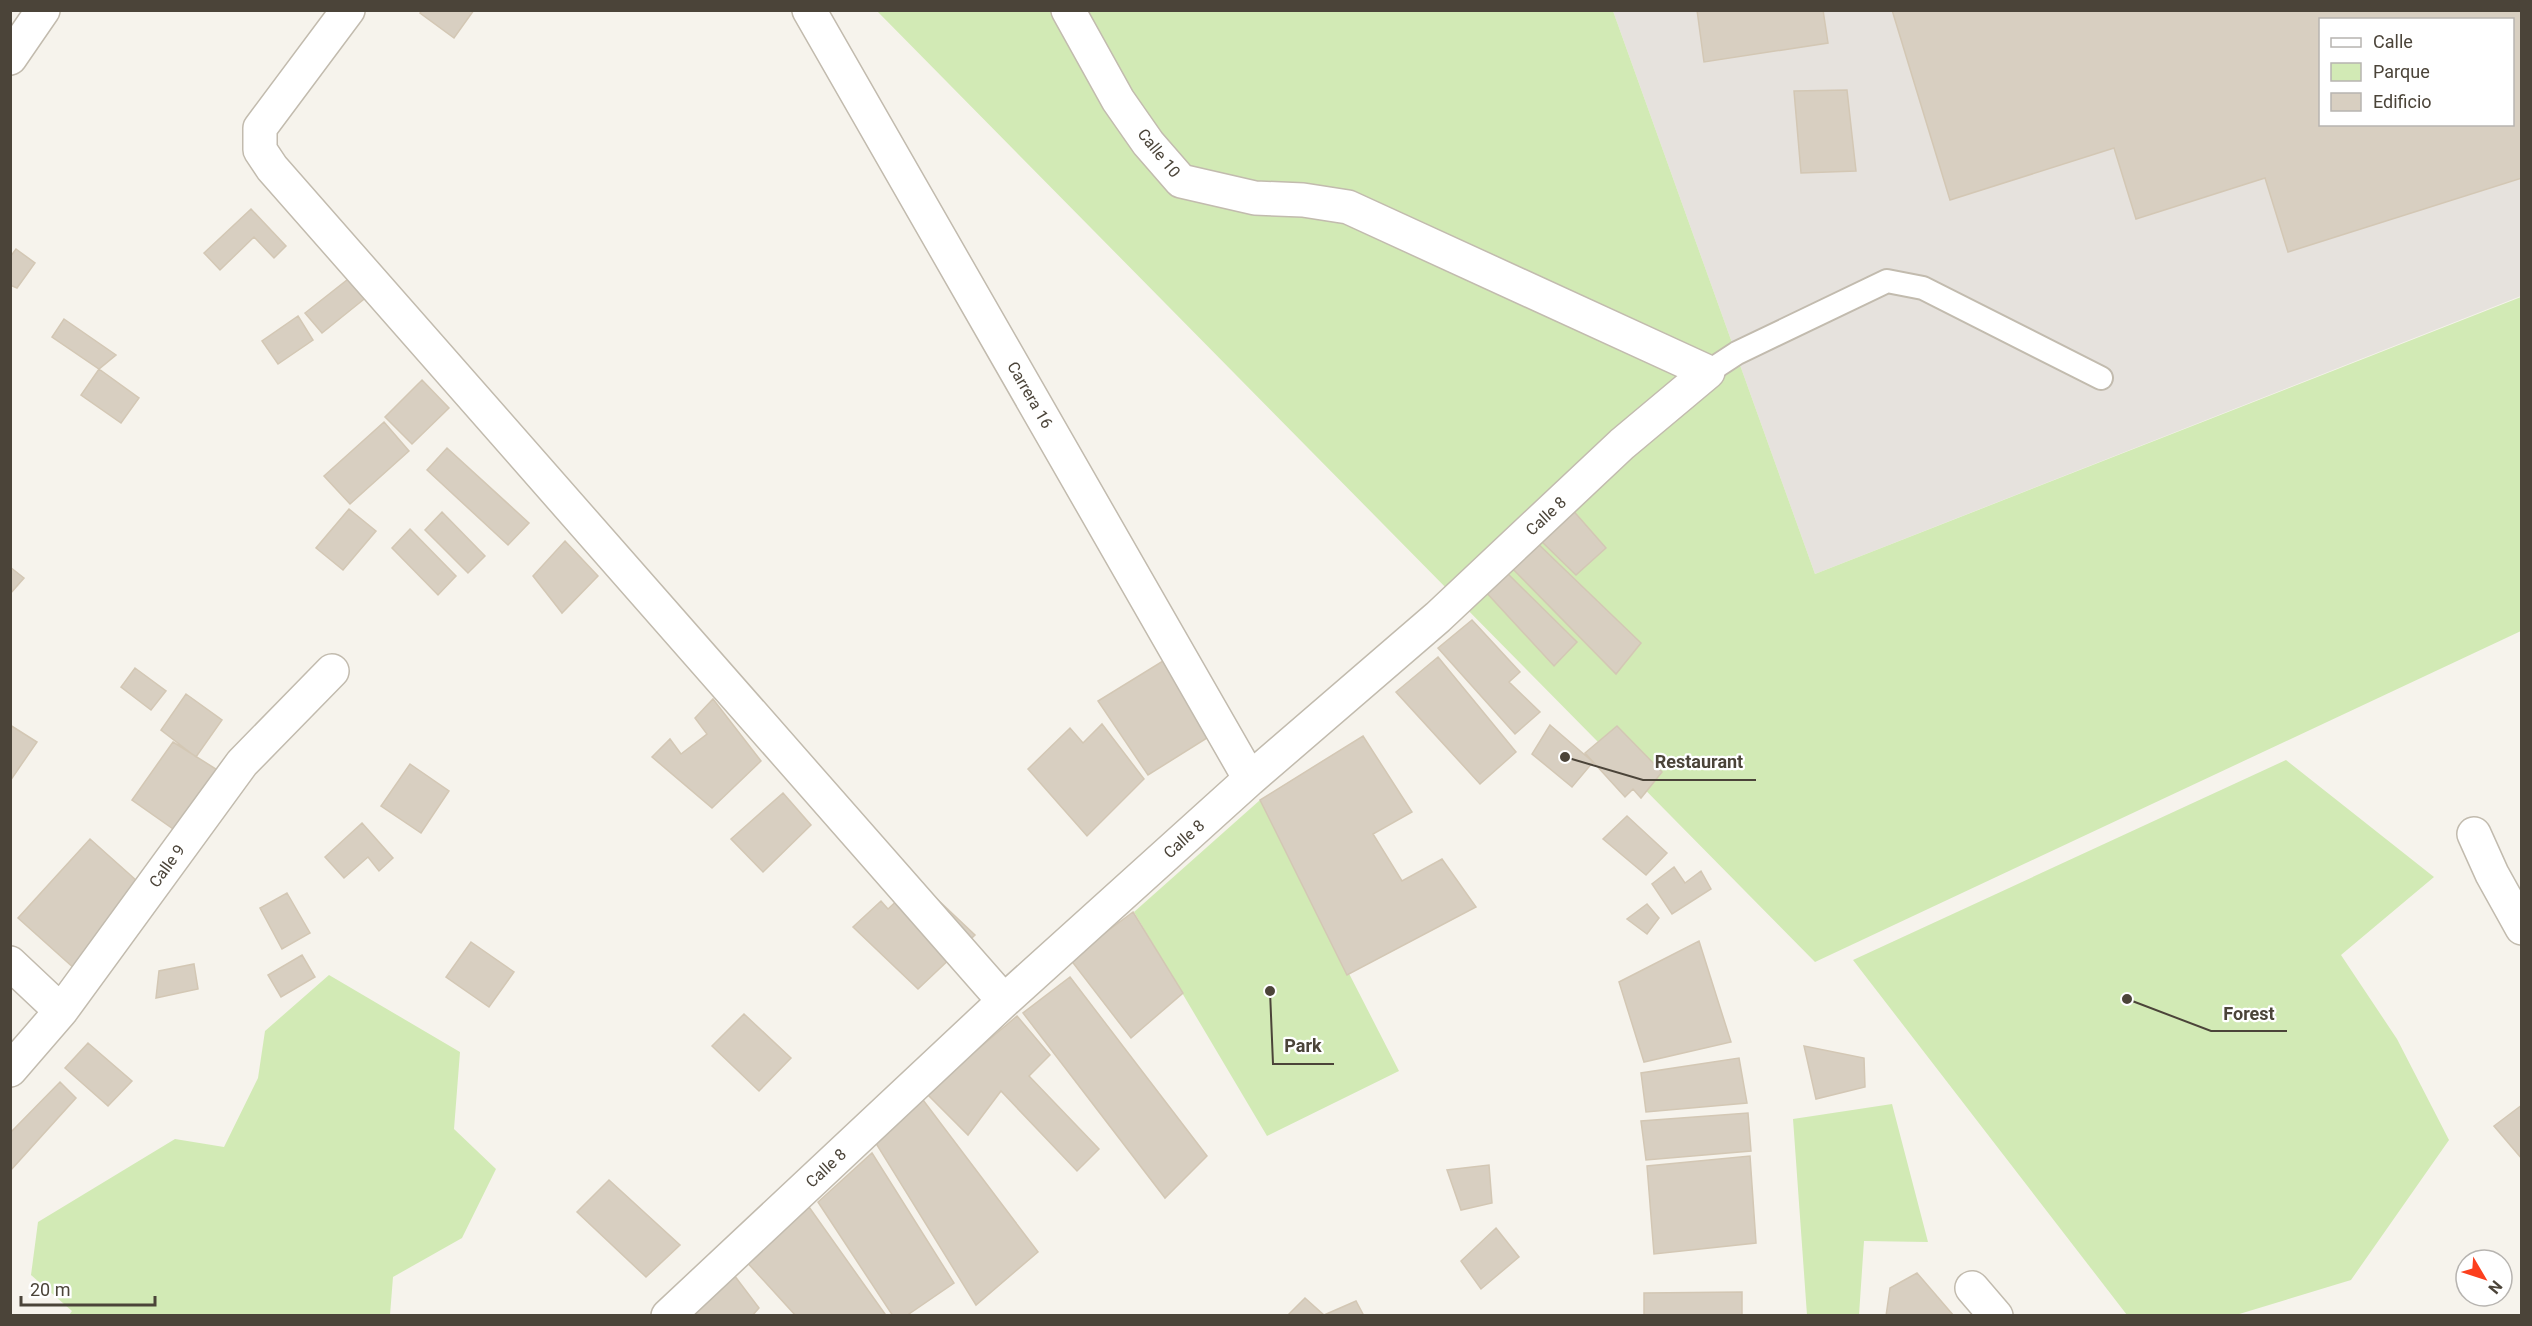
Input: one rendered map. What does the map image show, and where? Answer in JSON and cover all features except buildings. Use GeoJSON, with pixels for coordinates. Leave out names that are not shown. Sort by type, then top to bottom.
{"type":"FeatureCollection","features":[{"type":"Feature","properties":{"kind":"street"},"geometry":{"type":"LineString","coordinates":[[10,58],[43,10]]}},
{"type":"Feature","properties":{"kind":"street"},"geometry":{"type":"LineString","coordinates":[[348,10],[260,128],[260,150],[272,168],[1004,1001]]}},
{"type":"Feature","properties":{"kind":"street","name":"Carrera 16"},"geometry":{"type":"LineString","coordinates":[[809,10],[1250,779]]}},
{"type":"Feature","properties":{"kind":"street","name":"Calle 10"},"geometry":{"type":"LineString","coordinates":[[1068,10],[1118,100],[1148,143],[1181,181],[1255,198],[1303,200],[1348,207],[1708,372]]}},
{"type":"Feature","properties":{"kind":"street","name":"Calle 8"},"geometry":{"type":"LineString","coordinates":[[668,1316],[1004,1001],[1250,779],[1438,617],[1623,444],[1708,372]]}},
{"type":"Feature","properties":{"kind":"street","name":"Calle 9"},"geometry":{"type":"LineString","coordinates":[[10,1070],[61,1011],[242,763],[332,671]]}},
{"type":"Feature","properties":{"kind":"street"},"geometry":{"type":"LineString","coordinates":[[2474,834],[2492,874],[2522,928]]}},
{"type":"Feature","properties":{"kind":"street"},"geometry":{"type":"LineString","coordinates":[[10,963],[61,1011]]}},
{"type":"Feature","properties":{"kind":"street"},"geometry":{"type":"LineString","coordinates":[[1972,1288],[1996,1316]]}},
{"type":"Feature","properties":{"kind":"lane"},"geometry":{"type":"LineString","coordinates":[[1708,372],[1737,353],[1887,281],[1923,288],[2100,378]]}},
{"type":"Feature","properties":{"kind":"shaded area"},"geometry":{"type":"Polygon","coordinates":[[[1613,11],[2521,11],[2521,296],[1815,574],[1613,11]]]}},
{"type":"Feature","properties":{"kind":"green space"},"geometry":{"type":"Polygon","coordinates":[[[877,11],[1613,11],[1815,574],[2521,297],[2521,631],[1815,962],[877,11]]]}},
{"type":"Feature","properties":{"kind":"green space"},"geometry":{"type":"Polygon","coordinates":[[[2286,760],[2434,877],[2341,955],[2397,1039],[2449,1140],[2351,1280],[2236,1315],[2127,1315],[1853,960],[2286,760]]]}},
{"type":"Feature","properties":{"kind":"green space"},"geometry":{"type":"Polygon","coordinates":[[[1260,800],[1399,1071],[1267,1136],[1134,912],[1260,800]]]}},
{"type":"Feature","properties":{"kind":"green space"},"geometry":{"type":"Polygon","coordinates":[[[329,975],[460,1052],[454,1129],[496,1169],[462,1238],[393,1277],[390,1315],[69,1315],[72,1311],[31,1275],[38,1222],[175,1139],[224,1147],[258,1078],[265,1031],[329,975]]]}},
{"type":"Feature","properties":{"kind":"green space"},"geometry":{"type":"Polygon","coordinates":[[[1892,1104],[1928,1242],[1864,1241],[1859,1315],[1807,1315],[1793,1119],[1892,1104]]]}},
{"type":"Feature","properties":{"kind":"place","name":"Restaurant"},"geometry":{"type":"Point","coordinates":[1565,757]}},
{"type":"Feature","properties":{"kind":"place","name":"Park"},"geometry":{"type":"Point","coordinates":[1270,991]}},
{"type":"Feature","properties":{"kind":"place","name":"Forest"},"geometry":{"type":"Point","coordinates":[2127,999]}}]}
